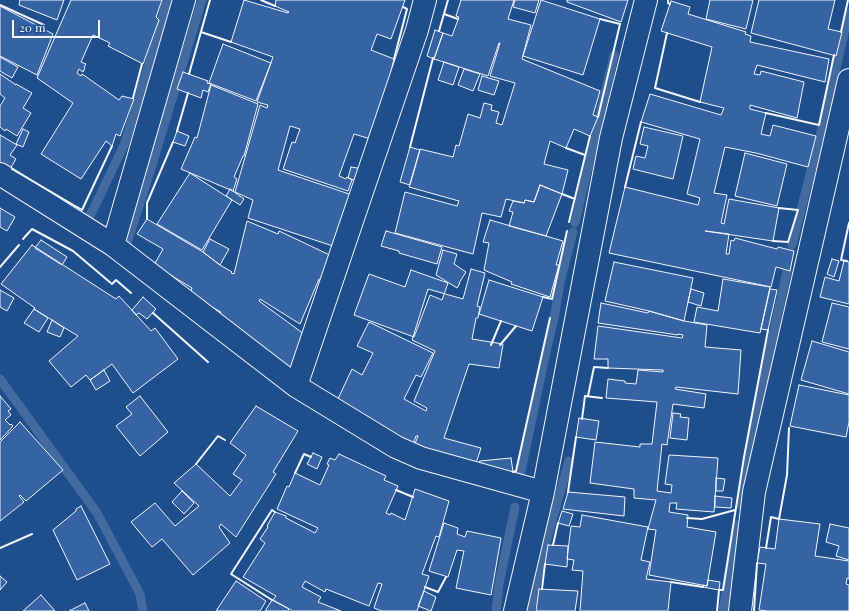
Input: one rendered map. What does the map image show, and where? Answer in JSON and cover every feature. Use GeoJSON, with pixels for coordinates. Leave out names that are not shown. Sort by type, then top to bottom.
{"type":"FeatureCollection","features":[{"type":"Feature","properties":{"kind":"street"},"geometry":{"type":"LineString","coordinates":[[113,245],[184,0]]}},
{"type":"Feature","properties":{"kind":"street"},"geometry":{"type":"LineString","coordinates":[[296,386],[417,30],[425,0]]}},
{"type":"Feature","properties":{"kind":"street"},"geometry":{"type":"LineString","coordinates":[[515,611],[543,492],[611,138],[646,0]]}},
{"type":"Feature","properties":{"kind":"street"},"geometry":{"type":"LineString","coordinates":[[740,611],[754,492],[849,80]]}},
{"type":"Feature","properties":{"kind":"street"},"geometry":{"type":"LineString","coordinates":[[0,174],[113,245],[296,386],[396,447],[421,458],[543,492]]}},
{"type":"Feature","properties":{"kind":"building"},"geometry":{"type":"Polygon","coordinates":[[[20,0],[64,0],[57,20],[19,5],[20,0]]]}},
{"type":"Feature","properties":{"kind":"building"},"geometry":{"type":"Polygon","coordinates":[[[71,0],[162,0],[156,17],[159,20],[143,64],[108,46],[110,43],[93,35],[81,62],[86,64],[84,67],[85,68],[83,72],[79,69],[77,73],[81,76],[82,74],[119,100],[122,96],[134,99],[120,136],[116,134],[112,146],[106,141],[81,179],[41,154],[73,103],[37,78],[71,0]]]}},
{"type":"Feature","properties":{"kind":"building"},"geometry":{"type":"Polygon","coordinates":[[[244,0],[288,13],[289,12],[275,6],[276,0],[405,0],[391,39],[377,34],[371,50],[394,59],[374,140],[354,134],[339,176],[346,179],[347,177],[352,180],[348,191],[283,169],[292,142],[295,143],[300,129],[290,126],[278,170],[355,196],[342,249],[248,218],[253,200],[235,192],[260,105],[267,108],[268,105],[257,102],[273,57],[231,42],[244,0]]]}},
{"type":"Feature","properties":{"kind":"building"},"geometry":{"type":"Polygon","coordinates":[[[461,0],[514,0],[508,19],[531,25],[522,59],[600,91],[593,115],[598,117],[590,136],[574,129],[566,148],[550,141],[544,164],[568,170],[562,194],[540,185],[534,202],[525,200],[524,203],[506,199],[501,217],[482,213],[473,254],[395,233],[405,192],[457,206],[459,201],[409,187],[420,149],[453,157],[456,145],[459,146],[468,114],[480,118],[484,103],[492,105],[491,110],[499,112],[496,123],[502,125],[515,83],[490,76],[500,43],[488,76],[434,59],[443,33],[452,36],[459,17],[456,16],[461,0]]]}},
{"type":"Feature","properties":{"kind":"building"},"geometry":{"type":"Polygon","coordinates":[[[515,0],[539,0],[535,13],[513,7],[515,0]]]}},
{"type":"Feature","properties":{"kind":"building"},"geometry":{"type":"Polygon","coordinates":[[[541,0],[600,19],[583,75],[523,56],[541,0]]]}},
{"type":"Feature","properties":{"kind":"building"},"geometry":{"type":"Polygon","coordinates":[[[567,0],[628,0],[621,22],[567,2],[567,0]]]}},
{"type":"Feature","properties":{"kind":"building"},"geometry":{"type":"Polygon","coordinates":[[[710,0],[753,0],[746,29],[706,19],[710,0]]]}},
{"type":"Feature","properties":{"kind":"building"},"geometry":{"type":"Polygon","coordinates":[[[759,0],[835,0],[828,29],[842,32],[836,56],[751,33],[759,0]]]}},
{"type":"Feature","properties":{"kind":"building"},"geometry":{"type":"Polygon","coordinates":[[[671,1],[690,7],[688,14],[746,32],[745,34],[751,36],[750,42],[829,59],[825,82],[757,65],[754,74],[760,75],[761,71],[804,82],[797,118],[750,105],[750,109],[766,113],[761,134],[770,136],[773,125],[816,136],[808,167],[756,153],[725,147],[714,193],[727,195],[721,223],[724,224],[729,199],[779,208],[773,241],[729,235],[726,254],[729,254],[731,240],[734,241],[735,238],[777,249],[778,247],[794,251],[790,271],[776,267],[771,287],[609,253],[625,187],[698,205],[700,198],[687,194],[700,139],[641,122],[650,94],[721,115],[724,108],[700,102],[712,47],[661,31],[671,1]]]}},
{"type":"Feature","properties":{"kind":"building"},"geometry":{"type":"Polygon","coordinates":[[[0,6],[53,34],[37,75],[0,56],[0,6]]]}},
{"type":"Feature","properties":{"kind":"building"},"geometry":{"type":"Polygon","coordinates":[[[435,30],[443,33],[434,59],[427,56],[435,30]]]}},
{"type":"Feature","properties":{"kind":"building"},"geometry":{"type":"Polygon","coordinates":[[[223,44],[271,63],[256,101],[209,83],[223,44]]]}},
{"type":"Feature","properties":{"kind":"building"},"geometry":{"type":"Polygon","coordinates":[[[0,57],[18,67],[12,78],[0,71],[0,57]]]}},
{"type":"Feature","properties":{"kind":"building"},"geometry":{"type":"Polygon","coordinates":[[[444,62],[459,67],[453,85],[438,80],[444,62]]]}},
{"type":"Feature","properties":{"kind":"building"},"geometry":{"type":"Polygon","coordinates":[[[464,69],[480,74],[473,91],[458,85],[464,69]]]}},
{"type":"Feature","properties":{"kind":"building"},"geometry":{"type":"Polygon","coordinates":[[[183,72],[208,81],[207,83],[211,84],[208,92],[203,90],[201,98],[177,89],[183,72]]]}},
{"type":"Feature","properties":{"kind":"building"},"geometry":{"type":"Polygon","coordinates":[[[0,74],[16,85],[32,93],[23,108],[31,113],[17,136],[0,127],[0,106],[5,98],[0,94],[0,74]]]}},
{"type":"Feature","properties":{"kind":"building"},"geometry":{"type":"Polygon","coordinates":[[[482,76],[499,81],[494,95],[478,90],[482,76]]]}},
{"type":"Feature","properties":{"kind":"building"},"geometry":{"type":"Polygon","coordinates":[[[211,85],[258,104],[244,156],[234,177],[237,179],[233,191],[181,169],[195,137],[197,138],[211,85]]]}},
{"type":"Feature","properties":{"kind":"building"},"geometry":{"type":"Polygon","coordinates":[[[644,127],[683,136],[673,179],[633,169],[636,156],[645,158],[648,146],[640,144],[644,127]]]}},
{"type":"Feature","properties":{"kind":"building"},"geometry":{"type":"Polygon","coordinates":[[[23,129],[29,132],[23,147],[16,144],[23,129]]]}},
{"type":"Feature","properties":{"kind":"building"},"geometry":{"type":"Polygon","coordinates":[[[177,131],[189,136],[185,146],[173,142],[177,131]]]}},
{"type":"Feature","properties":{"kind":"building"},"geometry":{"type":"Polygon","coordinates":[[[0,135],[17,145],[10,155],[16,159],[7,174],[0,170],[0,135]]]}},
{"type":"Feature","properties":{"kind":"building"},"geometry":{"type":"Polygon","coordinates":[[[410,147],[420,150],[410,185],[400,182],[410,147]]]}},
{"type":"Feature","properties":{"kind":"building"},"geometry":{"type":"Polygon","coordinates":[[[745,153],[787,164],[777,206],[735,196],[745,153]]]}},
{"type":"Feature","properties":{"kind":"building"},"geometry":{"type":"Polygon","coordinates":[[[351,167],[363,169],[360,182],[348,178],[351,167]]]}},
{"type":"Feature","properties":{"kind":"building"},"geometry":{"type":"Polygon","coordinates":[[[190,173],[232,200],[202,250],[157,224],[190,173]]]}},
{"type":"Feature","properties":{"kind":"building"},"geometry":{"type":"Polygon","coordinates":[[[540,185],[562,194],[546,236],[509,226],[513,212],[509,211],[513,201],[524,203],[525,200],[534,202],[540,185]]]}},
{"type":"Feature","properties":{"kind":"building"},"geometry":{"type":"Polygon","coordinates":[[[230,189],[244,199],[240,205],[226,196],[230,189]]]}},
{"type":"Feature","properties":{"kind":"building"},"geometry":{"type":"Polygon","coordinates":[[[0,208],[15,217],[7,231],[0,227],[0,208]]]}},
{"type":"Feature","properties":{"kind":"building"},"geometry":{"type":"Polygon","coordinates":[[[147,219],[203,252],[234,274],[247,221],[278,234],[279,231],[336,258],[324,281],[319,279],[300,324],[260,299],[259,301],[308,337],[292,375],[217,321],[221,312],[189,295],[192,288],[154,265],[163,249],[137,234],[147,219]]]}},
{"type":"Feature","properties":{"kind":"building"},"geometry":{"type":"Polygon","coordinates":[[[490,220],[563,241],[556,265],[559,265],[550,297],[511,284],[512,282],[484,270],[489,243],[483,242],[490,220]]]}},
{"type":"Feature","properties":{"kind":"building"},"geometry":{"type":"Polygon","coordinates":[[[386,231],[442,247],[437,264],[381,246],[386,231]]]}},
{"type":"Feature","properties":{"kind":"building"},"geometry":{"type":"Polygon","coordinates":[[[210,239],[229,249],[220,265],[203,252],[210,239]]]}},
{"type":"Feature","properties":{"kind":"building"},"geometry":{"type":"Polygon","coordinates":[[[41,240],[67,257],[62,265],[35,248],[41,240]]]}},
{"type":"Feature","properties":{"kind":"building"},"geometry":{"type":"Polygon","coordinates":[[[32,245],[116,299],[119,296],[151,331],[155,328],[178,359],[133,393],[112,364],[90,380],[86,375],[71,387],[49,361],[78,336],[34,309],[35,308],[1,284],[32,245]]]}},
{"type":"Feature","properties":{"kind":"building"},"geometry":{"type":"Polygon","coordinates":[[[443,250],[457,254],[454,264],[466,272],[457,288],[436,275],[443,250]]]}},
{"type":"Feature","properties":{"kind":"building"},"geometry":{"type":"Polygon","coordinates":[[[832,259],[839,261],[834,277],[827,274],[832,259]]]}},
{"type":"Feature","properties":{"kind":"building"},"geometry":{"type":"Polygon","coordinates":[[[844,261],[849,262],[849,304],[820,297],[825,277],[839,281],[844,261]]]}},
{"type":"Feature","properties":{"kind":"building"},"geometry":{"type":"Polygon","coordinates":[[[614,262],[693,278],[684,321],[605,301],[614,262]]]}},
{"type":"Feature","properties":{"kind":"building"},"geometry":{"type":"Polygon","coordinates":[[[471,269],[485,273],[477,306],[480,307],[478,318],[476,318],[472,339],[503,344],[499,368],[469,364],[444,438],[481,448],[475,466],[413,449],[418,436],[416,436],[411,450],[337,401],[352,369],[362,375],[373,353],[357,346],[369,322],[433,353],[421,377],[416,375],[404,399],[426,411],[427,408],[414,401],[435,351],[412,340],[428,289],[463,299],[471,269]]]}},
{"type":"Feature","properties":{"kind":"building"},"geometry":{"type":"Polygon","coordinates":[[[411,270],[448,283],[442,300],[430,295],[414,337],[354,315],[369,274],[405,287],[411,270]]]}},
{"type":"Feature","properties":{"kind":"building"},"geometry":{"type":"Polygon","coordinates":[[[723,279],[770,287],[760,333],[694,322],[697,307],[718,311],[723,279]]]}},
{"type":"Feature","properties":{"kind":"building"},"geometry":{"type":"Polygon","coordinates":[[[489,280],[543,297],[532,331],[479,314],[489,280]]]}},
{"type":"Feature","properties":{"kind":"building"},"geometry":{"type":"Polygon","coordinates":[[[691,289],[704,293],[701,306],[688,302],[691,289]]]}},
{"type":"Feature","properties":{"kind":"building"},"geometry":{"type":"Polygon","coordinates":[[[770,289],[777,290],[768,330],[761,329],[770,289]]]}},
{"type":"Feature","properties":{"kind":"building"},"geometry":{"type":"Polygon","coordinates":[[[0,290],[14,298],[7,311],[0,307],[0,290]]]}},
{"type":"Feature","properties":{"kind":"building"},"geometry":{"type":"Polygon","coordinates":[[[143,297],[156,309],[147,319],[139,313],[136,315],[132,310],[143,297]]]}},
{"type":"Feature","properties":{"kind":"building"},"geometry":{"type":"Polygon","coordinates":[[[601,303],[648,313],[649,311],[684,321],[707,325],[705,347],[741,350],[738,394],[676,387],[675,389],[706,394],[704,408],[673,404],[667,445],[662,444],[657,491],[671,493],[672,485],[665,484],[669,455],[718,458],[714,512],[676,509],[677,503],[670,503],[669,512],[688,515],[687,527],[716,532],[707,586],[649,575],[656,530],[648,529],[656,500],[634,498],[634,489],[590,483],[595,442],[640,447],[640,444],[652,444],[657,402],[606,398],[608,379],[636,384],[638,370],[663,372],[663,370],[608,368],[608,359],[594,359],[598,326],[682,338],[683,335],[598,323],[601,303]]]}},
{"type":"Feature","properties":{"kind":"building"},"geometry":{"type":"Polygon","coordinates":[[[832,303],[849,307],[849,349],[822,342],[832,303]]]}},
{"type":"Feature","properties":{"kind":"building"},"geometry":{"type":"Polygon","coordinates":[[[34,309],[48,318],[39,332],[24,323],[34,309]]]}},
{"type":"Feature","properties":{"kind":"building"},"geometry":{"type":"Polygon","coordinates":[[[52,320],[64,328],[60,337],[47,332],[52,320]]]}},
{"type":"Feature","properties":{"kind":"building"},"geometry":{"type":"Polygon","coordinates":[[[812,341],[849,352],[849,394],[801,380],[812,341]]]}},
{"type":"Feature","properties":{"kind":"building"},"geometry":{"type":"Polygon","coordinates":[[[104,370],[110,381],[96,390],[90,380],[104,370]]]}},
{"type":"Feature","properties":{"kind":"building"},"geometry":{"type":"Polygon","coordinates":[[[799,385],[849,395],[849,422],[846,437],[790,426],[799,385]]]}},
{"type":"Feature","properties":{"kind":"building"},"geometry":{"type":"Polygon","coordinates":[[[0,396],[11,409],[8,411],[11,415],[5,420],[13,426],[0,440],[0,396]]]}},
{"type":"Feature","properties":{"kind":"building"},"geometry":{"type":"Polygon","coordinates":[[[140,396],[168,432],[140,456],[116,426],[132,414],[126,407],[140,396]]]}},
{"type":"Feature","properties":{"kind":"building"},"geometry":{"type":"Polygon","coordinates":[[[256,406],[298,431],[273,472],[276,474],[236,537],[221,524],[219,527],[230,543],[193,575],[162,539],[152,547],[131,522],[155,503],[175,526],[199,506],[174,483],[196,464],[230,496],[242,480],[233,474],[246,455],[230,443],[256,406]]]}},
{"type":"Feature","properties":{"kind":"building"},"geometry":{"type":"Polygon","coordinates":[[[673,413],[681,414],[680,417],[689,418],[687,440],[670,438],[673,413]]]}},
{"type":"Feature","properties":{"kind":"building"},"geometry":{"type":"Polygon","coordinates":[[[579,418],[599,421],[596,440],[576,437],[579,418]]]}},
{"type":"Feature","properties":{"kind":"building"},"geometry":{"type":"Polygon","coordinates":[[[20,422],[63,470],[26,501],[20,495],[19,496],[24,502],[0,521],[0,442],[20,422]]]}},
{"type":"Feature","properties":{"kind":"building"},"geometry":{"type":"Polygon","coordinates":[[[313,453],[322,457],[317,469],[307,464],[313,453]]]}},
{"type":"Feature","properties":{"kind":"building"},"geometry":{"type":"Polygon","coordinates":[[[339,454],[386,476],[384,480],[398,486],[386,513],[390,515],[391,513],[405,520],[415,489],[449,501],[439,537],[436,536],[422,574],[429,576],[417,611],[382,611],[374,608],[382,584],[378,583],[369,606],[326,589],[325,592],[305,581],[302,587],[321,597],[318,602],[341,611],[293,611],[273,600],[276,596],[243,577],[265,543],[260,539],[275,512],[286,516],[286,518],[315,533],[318,528],[277,509],[287,486],[289,487],[295,473],[320,485],[329,465],[327,464],[330,458],[335,460],[339,454]]]}},
{"type":"Feature","properties":{"kind":"building"},"geometry":{"type":"Polygon","coordinates":[[[511,458],[513,472],[475,466],[480,461],[511,458]]]}},
{"type":"Feature","properties":{"kind":"building"},"geometry":{"type":"Polygon","coordinates":[[[716,478],[725,479],[723,491],[716,491],[716,478]]]}},
{"type":"Feature","properties":{"kind":"building"},"geometry":{"type":"Polygon","coordinates":[[[182,491],[194,503],[184,514],[172,502],[182,491]]]}},
{"type":"Feature","properties":{"kind":"building"},"geometry":{"type":"Polygon","coordinates":[[[568,492],[625,497],[624,516],[563,509],[568,492]]]}},
{"type":"Feature","properties":{"kind":"building"},"geometry":{"type":"Polygon","coordinates":[[[715,496],[732,498],[731,508],[715,507],[715,496]]]}},
{"type":"Feature","properties":{"kind":"building"},"geometry":{"type":"Polygon","coordinates":[[[81,506],[110,564],[77,580],[53,530],[81,506]]]}},
{"type":"Feature","properties":{"kind":"building"},"geometry":{"type":"Polygon","coordinates":[[[562,511],[573,514],[569,526],[558,523],[562,511]]]}},
{"type":"Feature","properties":{"kind":"building"},"geometry":{"type":"Polygon","coordinates":[[[582,515],[648,527],[641,560],[650,562],[646,579],[671,582],[668,611],[580,611],[583,571],[572,570],[574,560],[567,559],[571,526],[580,527],[582,515]]]}},
{"type":"Feature","properties":{"kind":"building"},"geometry":{"type":"Polygon","coordinates":[[[779,519],[820,524],[815,556],[849,561],[849,579],[847,578],[846,584],[849,585],[849,611],[759,610],[766,564],[757,563],[760,547],[775,549],[779,519]]]}},
{"type":"Feature","properties":{"kind":"building"},"geometry":{"type":"Polygon","coordinates":[[[444,523],[458,528],[457,534],[465,537],[467,531],[501,538],[491,595],[456,588],[464,551],[457,550],[448,577],[429,571],[444,523]]]}},
{"type":"Feature","properties":{"kind":"building"},"geometry":{"type":"Polygon","coordinates":[[[830,524],[849,528],[849,560],[836,556],[839,546],[826,542],[830,524]]]}},
{"type":"Feature","properties":{"kind":"building"},"geometry":{"type":"Polygon","coordinates":[[[548,545],[568,546],[567,567],[545,564],[548,545]]]}},
{"type":"Feature","properties":{"kind":"building"},"geometry":{"type":"Polygon","coordinates":[[[0,576],[7,582],[0,590],[0,576]]]}},
{"type":"Feature","properties":{"kind":"building"},"geometry":{"type":"Polygon","coordinates":[[[708,580],[720,582],[719,590],[703,587],[703,585],[707,586],[708,580]]]}},
{"type":"Feature","properties":{"kind":"building"},"geometry":{"type":"Polygon","coordinates":[[[236,581],[266,601],[260,611],[216,611],[236,581]]]}},
{"type":"Feature","properties":{"kind":"building"},"geometry":{"type":"Polygon","coordinates":[[[539,589],[578,591],[575,611],[536,611],[539,589]]]}},
{"type":"Feature","properties":{"kind":"building"},"geometry":{"type":"Polygon","coordinates":[[[424,591],[436,597],[431,611],[418,606],[424,591]]]}},
{"type":"Feature","properties":{"kind":"building"},"geometry":{"type":"Polygon","coordinates":[[[41,595],[55,611],[23,611],[41,595]]]}},
{"type":"Feature","properties":{"kind":"building"},"geometry":{"type":"Polygon","coordinates":[[[272,600],[289,609],[288,611],[265,611],[272,600]]]}},
{"type":"Feature","properties":{"kind":"building"},"geometry":{"type":"Polygon","coordinates":[[[85,603],[89,611],[69,611],[85,603]]]}},
{"type":"Feature","properties":{"kind":"waterway"},"geometry":{"type":"LineString","coordinates":[[83,226],[92,212],[124,145],[136,109],[167,0]]}},
{"type":"Feature","properties":{"kind":"waterway"},"geometry":{"type":"LineString","coordinates":[[124,252],[202,0]]}},
{"type":"Feature","properties":{"kind":"waterway"},"geometry":{"type":"LineString","coordinates":[[819,140],[849,13]]}},
{"type":"Feature","properties":{"kind":"waterway"},"geometry":{"type":"LineString","coordinates":[[575,223],[614,55]]}},
{"type":"Feature","properties":{"kind":"waterway"},"geometry":{"type":"LineString","coordinates":[[792,245],[817,147]]}},
{"type":"Feature","properties":{"kind":"waterway"},"geometry":{"type":"LineString","coordinates":[[521,471],[560,283],[573,232]]}},
{"type":"Feature","properties":{"kind":"waterway"},"geometry":{"type":"LineString","coordinates":[[741,505],[753,427],[787,271]]}},
{"type":"Feature","properties":{"kind":"waterway"},"geometry":{"type":"LineString","coordinates":[[0,379],[97,513],[140,594],[143,611]]}},
{"type":"Feature","properties":{"kind":"waterway"},"geometry":{"type":"LineString","coordinates":[[530,611],[546,542],[569,461]]}},
{"type":"Feature","properties":{"kind":"waterway"},"geometry":{"type":"LineString","coordinates":[[496,611],[499,584],[515,507]]}},
{"type":"Feature","properties":{"kind":"waterway"},"geometry":{"type":"LineString","coordinates":[[723,611],[737,525]]}},
{"type":"Feature","properties":{"kind":"wall"},"geometry":{"type":"LineString","coordinates":[[189,74],[210,0]]}},
{"type":"Feature","properties":{"kind":"wall"},"geometry":{"type":"LineString","coordinates":[[261,0],[275,6]]}},
{"type":"Feature","properties":{"kind":"wall"},"geometry":{"type":"LineString","coordinates":[[439,31],[448,0]]}},
{"type":"Feature","properties":{"kind":"wall"},"geometry":{"type":"LineString","coordinates":[[668,0],[668,3],[670,4]]}},
{"type":"Feature","properties":{"kind":"wall"},"geometry":{"type":"LineString","coordinates":[[841,32],[848,0]]}},
{"type":"Feature","properties":{"kind":"wall"},"geometry":{"type":"LineString","coordinates":[[0,5],[44,25]]}},
{"type":"Feature","properties":{"kind":"wall"},"geometry":{"type":"LineString","coordinates":[[394,59],[407,9],[403,7]]}},
{"type":"Feature","properties":{"kind":"wall"},"geometry":{"type":"LineString","coordinates":[[444,14],[458,19]]}},
{"type":"Feature","properties":{"kind":"wall"},"geometry":{"type":"LineString","coordinates":[[598,117],[620,24],[600,19]]}},
{"type":"Feature","properties":{"kind":"wall"},"geometry":{"type":"LineString","coordinates":[[201,32],[231,42]]}},
{"type":"Feature","properties":{"kind":"wall"},"geometry":{"type":"LineString","coordinates":[[667,33],[655,88],[700,102]]}},
{"type":"Feature","properties":{"kind":"wall"},"geometry":{"type":"LineString","coordinates":[[766,113],[819,125],[834,55]]}},
{"type":"Feature","properties":{"kind":"wall"},"geometry":{"type":"LineString","coordinates":[[410,147],[433,58]]}},
{"type":"Feature","properties":{"kind":"wall"},"geometry":{"type":"LineString","coordinates":[[133,98],[142,64]]}},
{"type":"Feature","properties":{"kind":"wall"},"geometry":{"type":"LineString","coordinates":[[177,131],[188,93]]}},
{"type":"Feature","properties":{"kind":"wall"},"geometry":{"type":"LineString","coordinates":[[625,187],[641,122]]}},
{"type":"Feature","properties":{"kind":"wall"},"geometry":{"type":"LineString","coordinates":[[569,222],[590,136]]}},
{"type":"Feature","properties":{"kind":"wall"},"geometry":{"type":"LineString","coordinates":[[147,219],[147,203],[173,142]]}},
{"type":"Feature","properties":{"kind":"wall"},"geometry":{"type":"LineString","coordinates":[[12,169],[82,210],[112,146]]}},
{"type":"Feature","properties":{"kind":"wall"},"geometry":{"type":"LineString","coordinates":[[566,148],[585,155]]}},
{"type":"Feature","properties":{"kind":"wall"},"geometry":{"type":"LineString","coordinates":[[562,194],[575,199]]}},
{"type":"Feature","properties":{"kind":"wall"},"geometry":{"type":"LineString","coordinates":[[773,241],[788,242],[798,210],[779,208]]}},
{"type":"Feature","properties":{"kind":"wall"},"geometry":{"type":"LineString","coordinates":[[847,261],[841,260],[849,223]]}},
{"type":"Feature","properties":{"kind":"wall"},"geometry":{"type":"LineString","coordinates":[[23,239],[32,229],[73,251],[112,284],[116,280],[131,293]]}},
{"type":"Feature","properties":{"kind":"wall"},"geometry":{"type":"LineString","coordinates":[[543,297],[552,299],[567,231]]}},
{"type":"Feature","properties":{"kind":"wall"},"geometry":{"type":"LineString","coordinates":[[0,267],[19,245]]}},
{"type":"Feature","properties":{"kind":"wall"},"geometry":{"type":"LineString","coordinates":[[153,313],[208,362]]}},
{"type":"Feature","properties":{"kind":"wall"},"geometry":{"type":"LineString","coordinates":[[513,472],[516,471],[550,318]]}},
{"type":"Feature","properties":{"kind":"wall"},"geometry":{"type":"LineString","coordinates":[[491,345],[501,321]]}},
{"type":"Feature","properties":{"kind":"wall"},"geometry":{"type":"LineString","coordinates":[[500,345],[516,326]]}},
{"type":"Feature","properties":{"kind":"wall"},"geometry":{"type":"LineString","coordinates":[[717,611],[719,590],[723,590],[744,457],[768,330]]}},
{"type":"Feature","properties":{"kind":"wall"},"geometry":{"type":"LineString","coordinates":[[588,396],[594,367],[608,368]]}},
{"type":"Feature","properties":{"kind":"wall"},"geometry":{"type":"LineString","coordinates":[[582,419],[585,396],[602,398]]}},
{"type":"Feature","properties":{"kind":"wall"},"geometry":{"type":"LineString","coordinates":[[766,548],[771,517],[779,519],[787,475],[789,428]]}},
{"type":"Feature","properties":{"kind":"wall"},"geometry":{"type":"LineString","coordinates":[[196,464],[218,436],[225,440]]}},
{"type":"Feature","properties":{"kind":"wall"},"geometry":{"type":"LineString","coordinates":[[568,492],[576,437]]}},
{"type":"Feature","properties":{"kind":"wall"},"geometry":{"type":"LineString","coordinates":[[295,473],[304,454],[311,457]]}},
{"type":"Feature","properties":{"kind":"wall"},"geometry":{"type":"LineString","coordinates":[[396,490],[413,497]]}},
{"type":"Feature","properties":{"kind":"wall"},"geometry":{"type":"LineString","coordinates":[[272,600],[231,574],[272,510],[275,512]]}},
{"type":"Feature","properties":{"kind":"wall"},"geometry":{"type":"LineString","coordinates":[[687,518],[702,519],[735,510]]}},
{"type":"Feature","properties":{"kind":"wall"},"geometry":{"type":"LineString","coordinates":[[553,545],[558,523]]}},
{"type":"Feature","properties":{"kind":"wall"},"geometry":{"type":"LineString","coordinates":[[0,548],[32,534]]}},
{"type":"Feature","properties":{"kind":"wall"},"geometry":{"type":"LineString","coordinates":[[754,611],[757,563]]}},
{"type":"Feature","properties":{"kind":"wall"},"geometry":{"type":"LineString","coordinates":[[542,589],[545,564]]}},
{"type":"Feature","properties":{"kind":"wall"},"geometry":{"type":"LineString","coordinates":[[425,587],[438,592],[446,577]]}},
{"type":"Feature","properties":{"kind":"wall"},"geometry":{"type":"LineString","coordinates":[[671,582],[703,587]]}}]}
